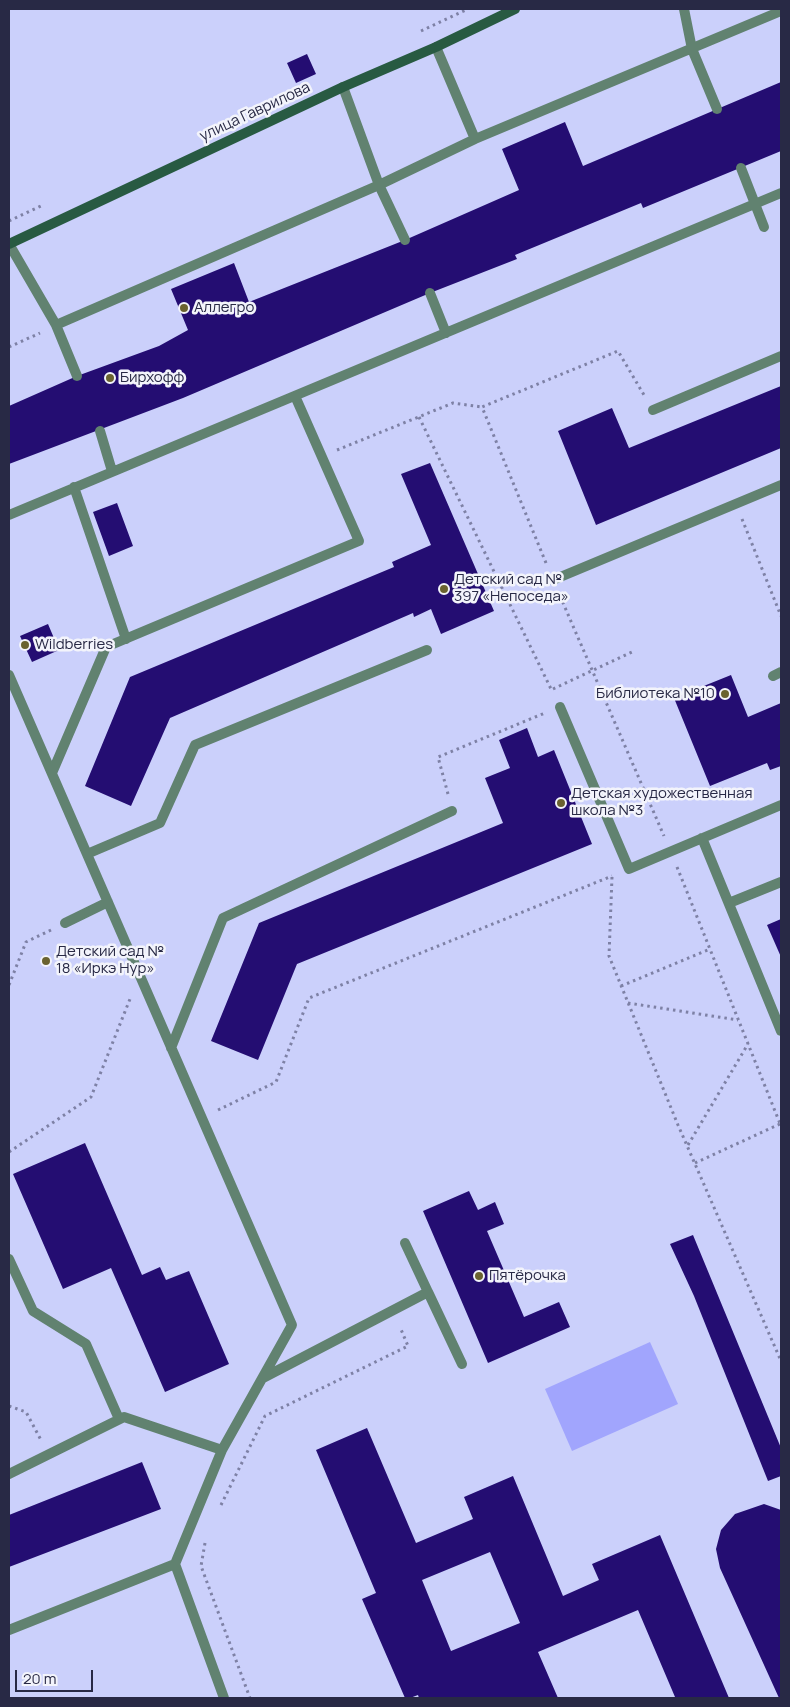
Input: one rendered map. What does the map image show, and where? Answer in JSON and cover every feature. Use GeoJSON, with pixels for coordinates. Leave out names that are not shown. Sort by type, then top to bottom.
{"type":"FeatureCollection","features":[{"type":"Feature","properties":{"kind":"street","name":"улица Гаврилова"},"geometry":{"type":"LineString","coordinates":[[9,244],[515,9]]}},
{"type":"Feature","properties":{"kind":"lane"},"geometry":{"type":"LineString","coordinates":[[684,9],[692,49],[717,109]]}},
{"type":"Feature","properties":{"kind":"lane"},"geometry":{"type":"LineString","coordinates":[[56,325],[379,185],[475,139],[781,10]]}},
{"type":"Feature","properties":{"kind":"lane"},"geometry":{"type":"LineString","coordinates":[[436,47],[475,139]]}},
{"type":"Feature","properties":{"kind":"lane"},"geometry":{"type":"LineString","coordinates":[[344,87],[379,185],[405,240]]}},
{"type":"Feature","properties":{"kind":"lane"},"geometry":{"type":"LineString","coordinates":[[741,168],[764,227]]}},
{"type":"Feature","properties":{"kind":"lane"},"geometry":{"type":"LineString","coordinates":[[9,515],[781,193]]}},
{"type":"Feature","properties":{"kind":"lane"},"geometry":{"type":"LineString","coordinates":[[9,244],[56,325],[77,376]]}},
{"type":"Feature","properties":{"kind":"lane"},"geometry":{"type":"LineString","coordinates":[[430,293],[446,333]]}},
{"type":"Feature","properties":{"kind":"lane"},"geometry":{"type":"LineString","coordinates":[[653,410],[781,356]]}},
{"type":"Feature","properties":{"kind":"lane"},"geometry":{"type":"LineString","coordinates":[[52,773],[106,647],[359,541],[295,396]]}},
{"type":"Feature","properties":{"kind":"lane"},"geometry":{"type":"LineString","coordinates":[[100,431],[112,472]]}},
{"type":"Feature","properties":{"kind":"lane"},"geometry":{"type":"LineString","coordinates":[[553,580],[781,485]]}},
{"type":"Feature","properties":{"kind":"lane"},"geometry":{"type":"LineString","coordinates":[[74,488],[126,639]]}},
{"type":"Feature","properties":{"kind":"lane"},"geometry":{"type":"LineString","coordinates":[[87,854],[160,823],[195,745],[428,650]]}},
{"type":"Feature","properties":{"kind":"lane"},"geometry":{"type":"LineString","coordinates":[[9,675],[292,1325],[222,1450],[175,1564],[224,1698]]}},
{"type":"Feature","properties":{"kind":"lane"},"geometry":{"type":"LineString","coordinates":[[560,707],[629,869],[781,805]]}},
{"type":"Feature","properties":{"kind":"lane"},"geometry":{"type":"LineString","coordinates":[[171,1048],[223,918],[452,811]]}},
{"type":"Feature","properties":{"kind":"lane"},"geometry":{"type":"LineString","coordinates":[[702,838],[781,1032]]}},
{"type":"Feature","properties":{"kind":"lane"},"geometry":{"type":"LineString","coordinates":[[729,903],[781,882]]}},
{"type":"Feature","properties":{"kind":"lane"},"geometry":{"type":"LineString","coordinates":[[65,923],[108,902]]}},
{"type":"Feature","properties":{"kind":"lane"},"geometry":{"type":"LineString","coordinates":[[405,1243],[462,1364]]}},
{"type":"Feature","properties":{"kind":"lane"},"geometry":{"type":"LineString","coordinates":[[9,1259],[33,1311],[86,1344],[119,1419]]}},
{"type":"Feature","properties":{"kind":"lane"},"geometry":{"type":"LineString","coordinates":[[262,1378],[428,1292]]}},
{"type":"Feature","properties":{"kind":"lane"},"geometry":{"type":"LineString","coordinates":[[9,1474],[124,1417],[222,1450]]}},
{"type":"Feature","properties":{"kind":"lane"},"geometry":{"type":"LineString","coordinates":[[9,1630],[175,1564]]}},
{"type":"Feature","properties":{"kind":"path"},"geometry":{"type":"LineString","coordinates":[[9,347],[56,325]]}},
{"type":"Feature","properties":{"kind":"path"},"geometry":{"type":"LineString","coordinates":[[322,456],[453,403],[482,408],[618,351],[653,410]]}},
{"type":"Feature","properties":{"kind":"path"},"geometry":{"type":"LineString","coordinates":[[482,408],[553,580],[671,852],[781,1125],[695,1163]]}},
{"type":"Feature","properties":{"kind":"path"},"geometry":{"type":"LineString","coordinates":[[418,417],[560,707],[438,757],[452,811]]}},
{"type":"Feature","properties":{"kind":"path"},"geometry":{"type":"LineString","coordinates":[[736,504],[781,616]]}},
{"type":"Feature","properties":{"kind":"path"},"geometry":{"type":"LineString","coordinates":[[552,689],[634,652]]}},
{"type":"Feature","properties":{"kind":"path"},"geometry":{"type":"LineString","coordinates":[[201,1118],[276,1082],[309,998],[629,869]]}},
{"type":"Feature","properties":{"kind":"path"},"geometry":{"type":"LineString","coordinates":[[612,876],[609,956],[687,1145],[781,1361]]}},
{"type":"Feature","properties":{"kind":"path"},"geometry":{"type":"LineString","coordinates":[[9,984],[26,942],[65,923]]}},
{"type":"Feature","properties":{"kind":"path"},"geometry":{"type":"LineString","coordinates":[[621,986],[710,948]]}},
{"type":"Feature","properties":{"kind":"path"},"geometry":{"type":"LineString","coordinates":[[9,1152],[90,1097],[139,975]]}},
{"type":"Feature","properties":{"kind":"path"},"geometry":{"type":"LineString","coordinates":[[628,1003],[739,1020]]}},
{"type":"Feature","properties":{"kind":"path"},"geometry":{"type":"LineString","coordinates":[[687,1145],[748,1044]]}},
{"type":"Feature","properties":{"kind":"path"},"geometry":{"type":"LineString","coordinates":[[219,1509],[266,1416],[408,1346]]}},
{"type":"Feature","properties":{"kind":"path"},"geometry":{"type":"LineString","coordinates":[[9,1406],[26,1412],[49,1454]]}},
{"type":"Feature","properties":{"kind":"path"},"geometry":{"type":"LineString","coordinates":[[207,1534],[201,1566],[250,1698]]}},
{"type":"Feature","properties":{"kind":"shaded area"},"geometry":{"type":"Polygon","coordinates":[[[650,1342],[678,1404],[572,1451],[545,1389],[650,1342]]]}},
{"type":"Feature","properties":{"kind":"building"},"geometry":{"type":"Polygon","coordinates":[[[307,54],[316,74],[296,83],[287,63],[307,54]]]}},
{"type":"Feature","properties":{"kind":"building"},"geometry":{"type":"Polygon","coordinates":[[[781,82],[781,151],[643,208],[641,203],[515,255],[517,259],[430,293],[183,398],[9,464],[9,406],[77,376],[159,346],[188,330],[171,289],[234,263],[249,302],[405,240],[519,190],[502,149],[565,122],[583,166],[781,82]]]}},
{"type":"Feature","properties":{"kind":"building"},"geometry":{"type":"Polygon","coordinates":[[[781,386],[781,448],[596,525],[558,431],[612,408],[629,448],[781,386]]]}},
{"type":"Feature","properties":{"kind":"building"},"geometry":{"type":"Polygon","coordinates":[[[430,463],[494,611],[441,634],[431,609],[414,617],[413,613],[170,718],[131,806],[85,786],[130,677],[394,567],[392,562],[431,545],[401,474],[430,463]]]}},
{"type":"Feature","properties":{"kind":"building"},"geometry":{"type":"Polygon","coordinates":[[[117,503],[133,546],[109,556],[93,512],[117,503]]]}},
{"type":"Feature","properties":{"kind":"building"},"geometry":{"type":"Polygon","coordinates":[[[48,624],[59,650],[32,662],[20,636],[48,624]]]}},
{"type":"Feature","properties":{"kind":"building"},"geometry":{"type":"Polygon","coordinates":[[[731,675],[748,717],[781,703],[781,766],[770,770],[767,763],[710,786],[674,698],[731,675]]]}},
{"type":"Feature","properties":{"kind":"building"},"geometry":{"type":"Polygon","coordinates":[[[527,728],[538,757],[554,750],[592,844],[297,964],[258,1060],[211,1041],[259,923],[503,823],[485,778],[510,768],[499,740],[527,728]]]}},
{"type":"Feature","properties":{"kind":"building"},"geometry":{"type":"Polygon","coordinates":[[[781,919],[781,957],[767,925],[781,919]]]}},
{"type":"Feature","properties":{"kind":"building"},"geometry":{"type":"Polygon","coordinates":[[[85,1143],[142,1275],[160,1267],[166,1280],[189,1271],[229,1364],[165,1392],[111,1268],[63,1289],[13,1174],[85,1143]]]}},
{"type":"Feature","properties":{"kind":"building"},"geometry":{"type":"Polygon","coordinates":[[[469,1191],[478,1210],[495,1202],[504,1224],[487,1231],[524,1317],[559,1302],[570,1327],[488,1363],[423,1211],[469,1191]]]}},
{"type":"Feature","properties":{"kind":"building"},"geometry":{"type":"Polygon","coordinates":[[[693,1235],[781,1448],[781,1476],[768,1481],[694,1296],[670,1244],[693,1235]]]}},
{"type":"Feature","properties":{"kind":"building"},"geometry":{"type":"Polygon","coordinates":[[[367,1428],[416,1543],[473,1519],[464,1497],[513,1476],[563,1596],[599,1580],[592,1564],[660,1535],[729,1698],[671,1698],[675,1697],[638,1610],[538,1652],[558,1698],[419,1698],[418,1695],[405,1698],[362,1599],[376,1593],[316,1450],[367,1428]],[[490,1552],[422,1580],[451,1651],[520,1623],[490,1552]]]}},
{"type":"Feature","properties":{"kind":"building"},"geometry":{"type":"Polygon","coordinates":[[[142,1462],[161,1509],[9,1567],[9,1515],[142,1462]]]}},
{"type":"Feature","properties":{"kind":"building"},"geometry":{"type":"Polygon","coordinates":[[[764,1504],[781,1510],[781,1698],[779,1698],[720,1568],[716,1549],[721,1530],[735,1514],[764,1504]]]}},
{"type":"Feature","properties":{"kind":"place","name":"Аллегро"},"geometry":{"type":"Point","coordinates":[184,308]}},
{"type":"Feature","properties":{"kind":"place","name":"Бирхофф"},"geometry":{"type":"Point","coordinates":[110,378]}},
{"type":"Feature","properties":{"kind":"place","name":"Детский сад № 397 «Непоседа»"},"geometry":{"type":"Point","coordinates":[444,589]}},
{"type":"Feature","properties":{"kind":"place","name":"Wildberries"},"geometry":{"type":"Point","coordinates":[25,645]}},
{"type":"Feature","properties":{"kind":"place","name":"Библиотека №10"},"geometry":{"type":"Point","coordinates":[725,694]}},
{"type":"Feature","properties":{"kind":"place","name":"Детская художественная школа №3"},"geometry":{"type":"Point","coordinates":[561,803]}},
{"type":"Feature","properties":{"kind":"place","name":"Детский сад № 18 «Иркэ Нур»"},"geometry":{"type":"Point","coordinates":[46,961]}},
{"type":"Feature","properties":{"kind":"place","name":"Пятёрочка"},"geometry":{"type":"Point","coordinates":[479,1276]}}]}
